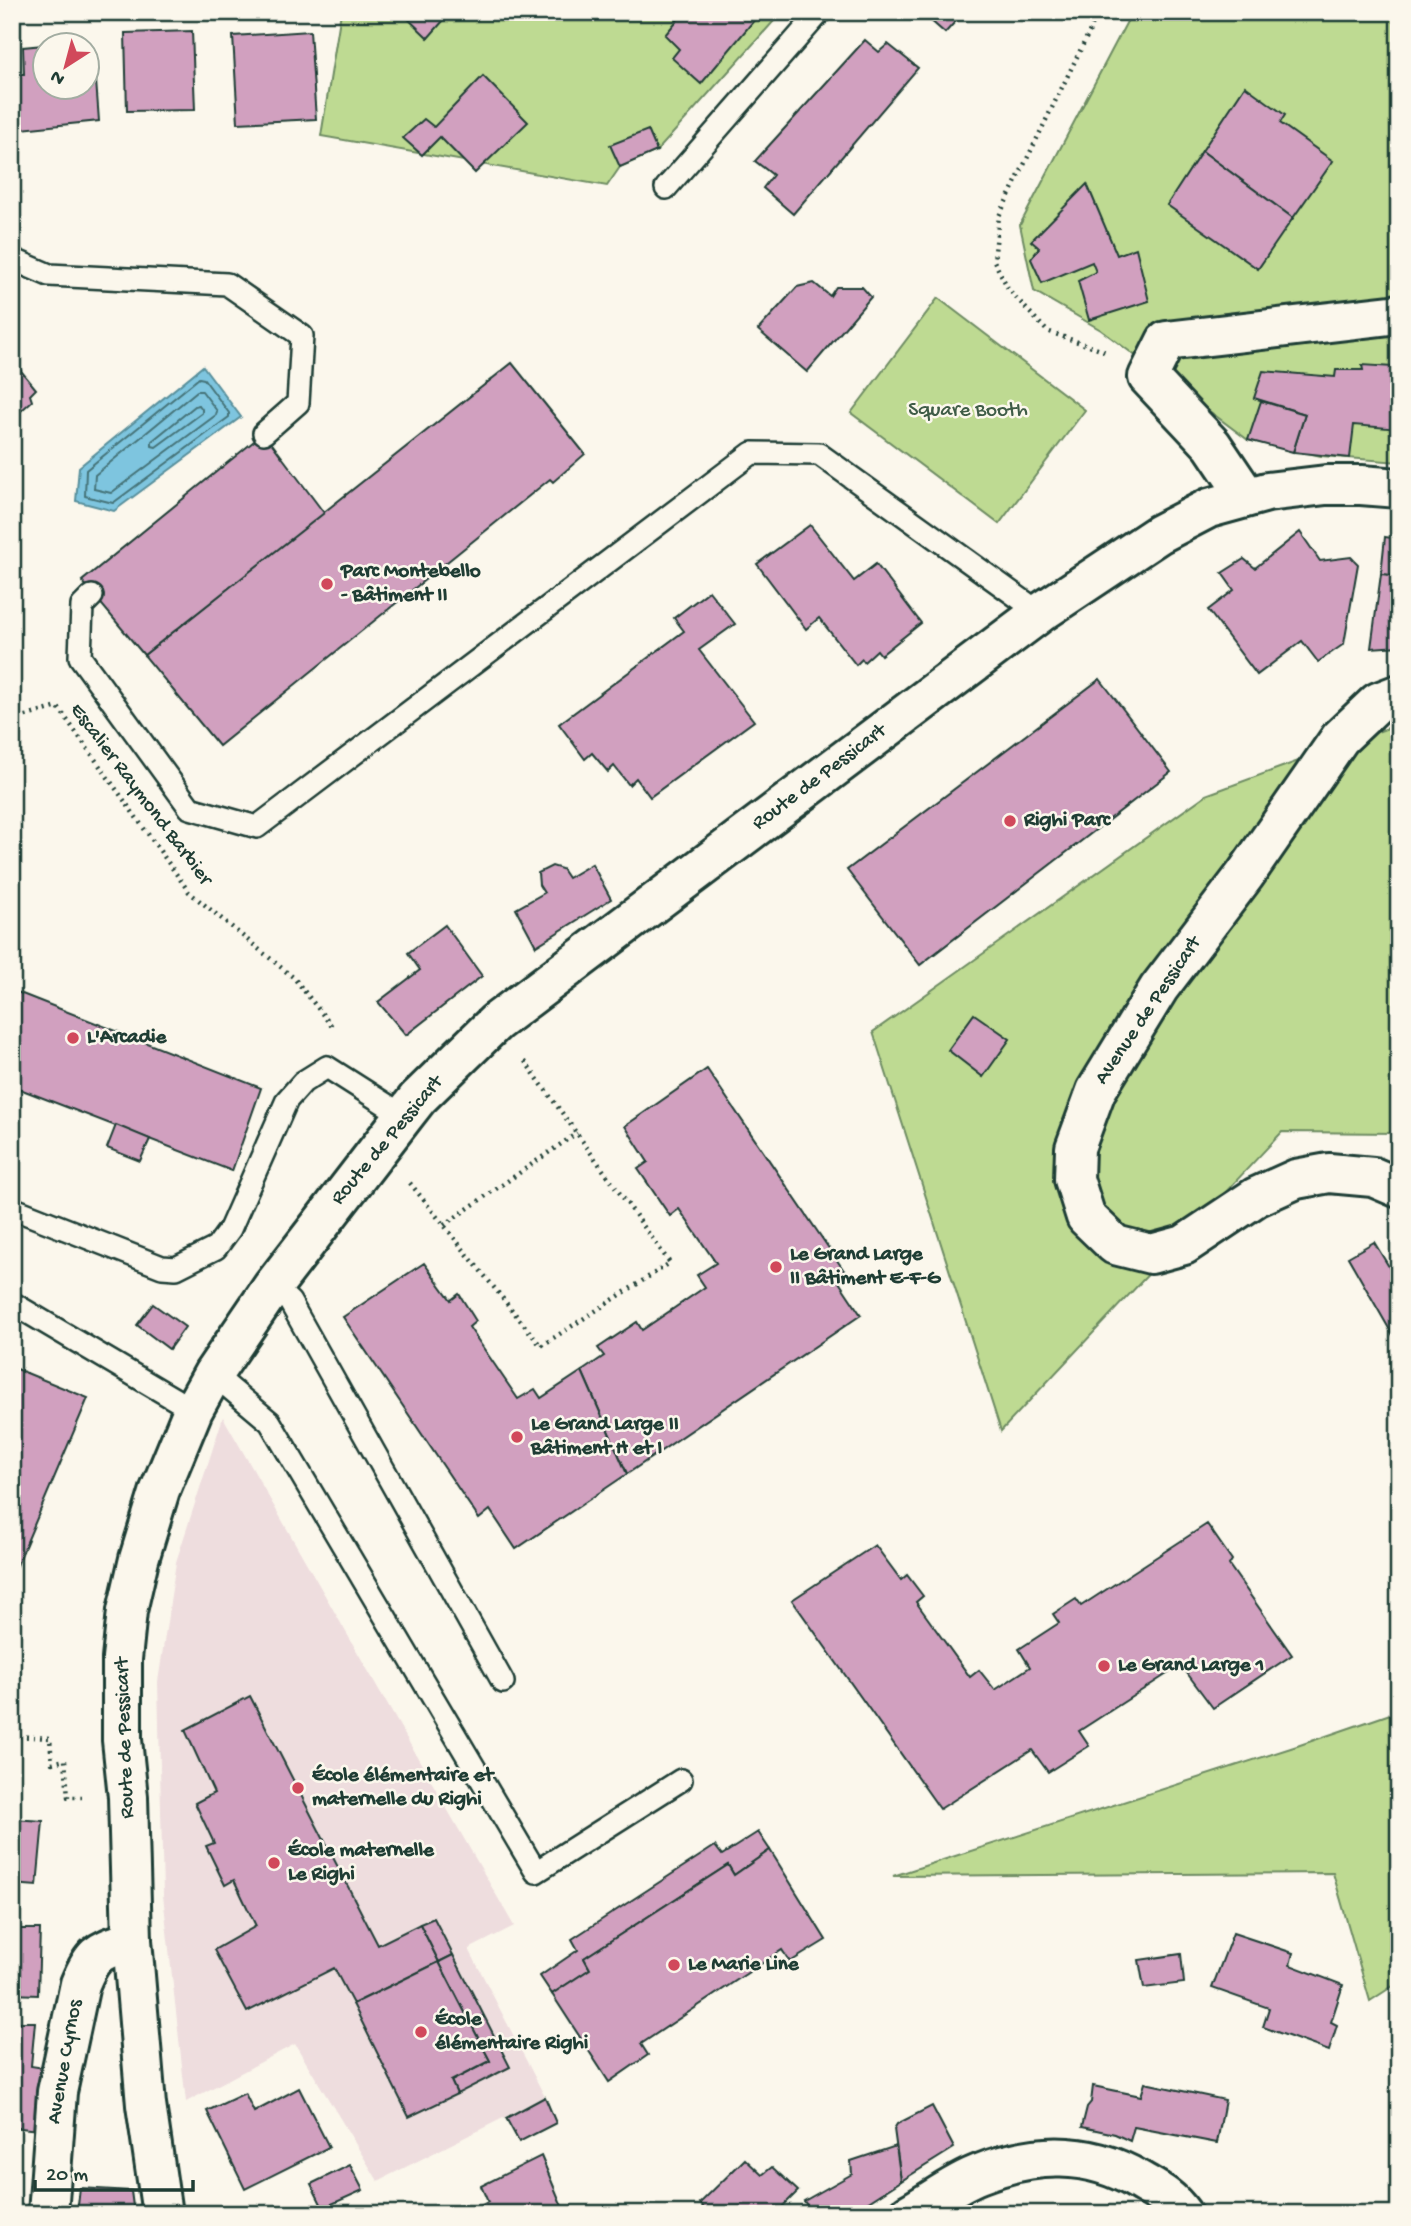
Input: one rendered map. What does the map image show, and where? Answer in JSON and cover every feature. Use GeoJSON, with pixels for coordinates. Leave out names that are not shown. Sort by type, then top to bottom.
{"type":"FeatureCollection","features":[{"type":"Feature","properties":{"kind":"street"},"geometry":{"type":"LineString","coordinates":[[1247,497],[1212,445],[1148,377],[1166,341],[1399,314]]}},
{"type":"Feature","properties":{"kind":"street","name":"Route de Pessicart"},"geometry":{"type":"LineString","coordinates":[[162,2214],[146,2105],[132,1940],[128,1797],[122,1740],[122,1659],[127,1611],[139,1559],[160,1490],[193,1410],[213,1374],[273,1286],[418,1098],[496,1022],[1040,613],[1159,534],[1209,508],[1293,487],[1326,485],[1399,488]]}},
{"type":"Feature","properties":{"kind":"street","name":"Avenue de Pessicart"},"geometry":{"type":"LineString","coordinates":[[1399,694],[1378,702],[1340,738],[1245,875],[1159,988],[1096,1091],[1075,1148],[1074,1179],[1086,1217],[1115,1245],[1151,1254],[1184,1245],[1256,1197],[1296,1178],[1329,1173],[1373,1177],[1399,1188]]}},
{"type":"Feature","properties":{"kind":"street","name":"Avenue Cyrnos"},"geometry":{"type":"LineString","coordinates":[[48,2214],[57,2092],[79,1984],[86,1968],[98,1952],[132,1940]]}},
{"type":"Feature","properties":{"kind":"street"},"geometry":{"type":"LineString","coordinates":[[909,2214],[977,2174],[1028,2158],[1080,2158],[1124,2171],[1173,2200],[1182,2214]]}},
{"type":"Feature","properties":{"kind":"lane"},"geometry":{"type":"LineString","coordinates":[[666,188],[820,12]]}},
{"type":"Feature","properties":{"kind":"lane"},"geometry":{"type":"LineString","coordinates":[[12,259],[49,275],[227,284],[302,335],[298,403],[264,433]]}},
{"type":"Feature","properties":{"kind":"lane"},"geometry":{"type":"LineString","coordinates":[[92,596],[82,606],[80,657],[190,808],[257,827],[751,453],[819,454],[1040,613]]}},
{"type":"Feature","properties":{"kind":"lane"},"geometry":{"type":"LineString","coordinates":[[12,1208],[162,1267],[176,1268],[195,1261],[216,1248],[230,1228],[287,1100],[303,1082],[327,1067],[404,1116]]}},
{"type":"Feature","properties":{"kind":"lane"},"geometry":{"type":"LineString","coordinates":[[273,1286],[290,1302],[503,1682]]}},
{"type":"Feature","properties":{"kind":"lane"},"geometry":{"type":"LineString","coordinates":[[12,1303],[193,1410]]}},
{"type":"Feature","properties":{"kind":"lane"},"geometry":{"type":"LineString","coordinates":[[213,1374],[270,1422],[536,1872],[681,1780]]}},
{"type":"Feature","properties":{"kind":"path"},"geometry":{"type":"LineString","coordinates":[[1099,12],[999,216],[994,261],[1009,290],[1047,331],[1116,355],[1148,377]]}},
{"type":"Feature","properties":{"kind":"path","name":"Escalier Raymond Barbier"},"geometry":{"type":"LineString","coordinates":[[12,720],[58,707],[189,891],[294,978],[330,1027],[340,1033]]}},
{"type":"Feature","properties":{"kind":"path"},"geometry":{"type":"LineString","coordinates":[[380,1146],[541,1346],[670,1263],[496,1022]]}},
{"type":"Feature","properties":{"kind":"path"},"geometry":{"type":"LineString","coordinates":[[444,1225],[577,1133]]}},
{"type":"Feature","properties":{"kind":"path"},"geometry":{"type":"LineString","coordinates":[[12,1736],[50,1738],[52,1763],[65,1760],[68,1797],[128,1797]]}},
{"type":"Feature","properties":{"kind":"shaded area","name":"École élémentaire et maternelle du Righi"},"geometry":{"type":"Polygon","coordinates":[[[223,1417],[514,1926],[469,1949],[545,2097],[378,2181],[295,2044],[186,2102],[163,1895],[158,1682],[176,1562],[223,1417]]]}},
{"type":"Feature","properties":{"kind":"green space"},"geometry":{"type":"Polygon","coordinates":[[[341,12],[782,12],[657,151],[620,167],[607,186],[321,136],[341,12]]]}},
{"type":"Feature","properties":{"kind":"green space"},"geometry":{"type":"Polygon","coordinates":[[[1132,12],[1399,12],[1399,462],[1321,456],[1248,440],[1101,330],[1034,291],[1020,225],[1132,12]]]}},
{"type":"Feature","properties":{"kind":"green space","name":"Square Booth"},"geometry":{"type":"Polygon","coordinates":[[[938,298],[1085,410],[999,524],[851,413],[938,298]]]}},
{"type":"Feature","properties":{"kind":"green space"},"geometry":{"type":"Polygon","coordinates":[[[1399,724],[1399,1133],[1282,1132],[1001,1431],[873,1032],[1206,795],[1399,724]]]}},
{"type":"Feature","properties":{"kind":"green space"},"geometry":{"type":"Polygon","coordinates":[[[1399,1711],[1399,1982],[1370,2001],[1333,1873],[893,1876],[1297,1746],[1399,1711]]]}},
{"type":"Feature","properties":{"kind":"water"},"geometry":{"type":"Polygon","coordinates":[[[203,366],[241,417],[114,511],[76,501],[79,467],[203,366]]]}},
{"type":"Feature","properties":{"kind":"building"},"geometry":{"type":"Polygon","coordinates":[[[401,12],[451,12],[428,38],[401,12]]]}},
{"type":"Feature","properties":{"kind":"building"},"geometry":{"type":"Polygon","coordinates":[[[684,12],[761,12],[701,84],[672,58],[679,49],[665,35],[684,12]]]}},
{"type":"Feature","properties":{"kind":"building"},"geometry":{"type":"Polygon","coordinates":[[[921,12],[964,12],[945,33],[921,12]]]}},
{"type":"Feature","properties":{"kind":"building"},"geometry":{"type":"Polygon","coordinates":[[[192,31],[195,110],[127,111],[125,33],[192,31]]]}},
{"type":"Feature","properties":{"kind":"building"},"geometry":{"type":"Polygon","coordinates":[[[310,31],[316,119],[238,123],[233,36],[310,31]]]}},
{"type":"Feature","properties":{"kind":"building"},"geometry":{"type":"Polygon","coordinates":[[[865,40],[879,52],[888,44],[918,68],[793,214],[763,188],[773,175],[755,161],[865,40]]]}},
{"type":"Feature","properties":{"kind":"building"},"geometry":{"type":"Polygon","coordinates":[[[32,46],[32,102],[98,102],[99,121],[12,130],[12,108],[17,108],[15,74],[24,74],[23,47],[32,46]]]}},
{"type":"Feature","properties":{"kind":"building"},"geometry":{"type":"Polygon","coordinates":[[[483,76],[528,122],[475,173],[440,137],[422,155],[403,138],[424,119],[434,127],[483,76]]]}},
{"type":"Feature","properties":{"kind":"building"},"geometry":{"type":"Polygon","coordinates":[[[1245,86],[1285,115],[1280,123],[1333,161],[1293,218],[1202,151],[1245,86]]]}},
{"type":"Feature","properties":{"kind":"building"},"geometry":{"type":"Polygon","coordinates":[[[648,130],[657,151],[620,167],[610,145],[648,130]]]}},
{"type":"Feature","properties":{"kind":"building"},"geometry":{"type":"Polygon","coordinates":[[[1202,151],[1293,218],[1258,269],[1167,205],[1202,151]]]}},
{"type":"Feature","properties":{"kind":"building"},"geometry":{"type":"Polygon","coordinates":[[[1087,184],[1117,255],[1136,248],[1149,301],[1089,320],[1078,281],[1096,272],[1092,262],[1042,283],[1031,259],[1039,248],[1031,241],[1087,184]]]}},
{"type":"Feature","properties":{"kind":"building"},"geometry":{"type":"Polygon","coordinates":[[[814,283],[830,296],[836,287],[862,287],[871,297],[807,372],[758,330],[797,287],[814,283]]]}},
{"type":"Feature","properties":{"kind":"building"},"geometry":{"type":"Polygon","coordinates":[[[1393,359],[1399,360],[1399,429],[1354,425],[1350,458],[1293,452],[1305,414],[1254,398],[1263,371],[1335,377],[1336,370],[1363,370],[1362,365],[1393,367],[1393,359]]]}},
{"type":"Feature","properties":{"kind":"building"},"geometry":{"type":"Polygon","coordinates":[[[12,360],[36,389],[30,395],[32,401],[12,419],[12,360]]]}},
{"type":"Feature","properties":{"kind":"building","name":"Parc Montebello - Bâtiment II"},"geometry":{"type":"Polygon","coordinates":[[[512,363],[585,454],[553,482],[550,479],[219,746],[144,655],[512,363]]]}},
{"type":"Feature","properties":{"kind":"building"},"geometry":{"type":"Polygon","coordinates":[[[1261,401],[1305,414],[1293,452],[1248,440],[1261,401]]]}},
{"type":"Feature","properties":{"kind":"building"},"geometry":{"type":"Polygon","coordinates":[[[264,433],[324,513],[144,655],[82,581],[264,433]]]}},
{"type":"Feature","properties":{"kind":"building"},"geometry":{"type":"Polygon","coordinates":[[[810,525],[854,581],[876,564],[921,623],[881,655],[877,650],[864,662],[862,659],[856,665],[819,618],[806,629],[757,564],[810,525]]]}},
{"type":"Feature","properties":{"kind":"building"},"geometry":{"type":"Polygon","coordinates":[[[1300,532],[1320,561],[1351,557],[1358,564],[1344,644],[1318,662],[1302,641],[1257,675],[1208,610],[1234,590],[1222,573],[1244,559],[1255,568],[1300,532]]]}},
{"type":"Feature","properties":{"kind":"building"},"geometry":{"type":"Polygon","coordinates":[[[1385,537],[1399,539],[1399,576],[1381,574],[1385,537]]]}},
{"type":"Feature","properties":{"kind":"building"},"geometry":{"type":"Polygon","coordinates":[[[1381,574],[1399,576],[1399,646],[1371,648],[1381,574]]]}},
{"type":"Feature","properties":{"kind":"building"},"geometry":{"type":"Polygon","coordinates":[[[709,591],[735,624],[699,650],[754,721],[650,797],[636,778],[629,785],[614,766],[608,772],[592,753],[585,759],[559,724],[684,631],[674,618],[709,591]]]}},
{"type":"Feature","properties":{"kind":"building","name":"Righi Parc"},"geometry":{"type":"Polygon","coordinates":[[[1100,679],[1171,772],[920,965],[847,870],[1100,679]]]}},
{"type":"Feature","properties":{"kind":"building"},"geometry":{"type":"Polygon","coordinates":[[[592,864],[611,899],[536,946],[516,909],[544,893],[539,885],[538,873],[552,866],[562,869],[568,878],[592,864]]]}},
{"type":"Feature","properties":{"kind":"building"},"geometry":{"type":"Polygon","coordinates":[[[445,925],[482,976],[406,1035],[378,1002],[420,970],[408,953],[445,925]]]}},
{"type":"Feature","properties":{"kind":"building","name":"L'Arcadie"},"geometry":{"type":"Polygon","coordinates":[[[12,990],[261,1088],[232,1171],[12,1086],[12,990]]]}},
{"type":"Feature","properties":{"kind":"building"},"geometry":{"type":"Polygon","coordinates":[[[974,1014],[1010,1039],[983,1077],[948,1050],[974,1014]]]}},
{"type":"Feature","properties":{"kind":"building","name":"Le Grand Large II Bâtiment E-F-G"},"geometry":{"type":"Polygon","coordinates":[[[707,1069],[845,1272],[837,1279],[861,1315],[627,1474],[582,1371],[604,1356],[598,1348],[637,1322],[642,1330],[705,1287],[697,1275],[716,1263],[679,1209],[670,1216],[638,1169],[648,1162],[625,1126],[707,1069]]]}},
{"type":"Feature","properties":{"kind":"building"},"geometry":{"type":"Polygon","coordinates":[[[116,1125],[150,1139],[140,1161],[107,1148],[116,1125]]]}},
{"type":"Feature","properties":{"kind":"building"},"geometry":{"type":"Polygon","coordinates":[[[1374,1242],[1391,1270],[1399,1265],[1399,1346],[1348,1257],[1374,1242]]]}},
{"type":"Feature","properties":{"kind":"building","name":"Le Grand Large II Bâtiment H et I"},"geometry":{"type":"Polygon","coordinates":[[[424,1263],[451,1300],[459,1294],[476,1321],[469,1327],[518,1399],[535,1389],[541,1398],[582,1371],[627,1474],[516,1549],[490,1510],[479,1519],[343,1317],[424,1263]]]}},
{"type":"Feature","properties":{"kind":"building"},"geometry":{"type":"Polygon","coordinates":[[[153,1304],[185,1327],[169,1349],[137,1325],[153,1304]]]}},
{"type":"Feature","properties":{"kind":"building"},"geometry":{"type":"Polygon","coordinates":[[[12,1367],[88,1398],[12,1577],[12,1367]]]}},
{"type":"Feature","properties":{"kind":"building","name":"Le Grand Large 1"},"geometry":{"type":"Polygon","coordinates":[[[1207,1524],[1232,1560],[1229,1565],[1292,1655],[1213,1708],[1181,1665],[1079,1731],[1089,1746],[1048,1772],[1032,1750],[940,1809],[792,1600],[875,1545],[901,1580],[907,1575],[923,1596],[916,1602],[970,1677],[979,1670],[995,1690],[1030,1667],[1019,1649],[1059,1623],[1053,1614],[1076,1599],[1081,1606],[1207,1524]]]}},
{"type":"Feature","properties":{"kind":"building","name":"École maternelle Le Righi"},"geometry":{"type":"Polygon","coordinates":[[[250,1696],[378,1945],[420,1924],[439,1962],[353,2004],[334,1968],[247,2012],[214,1950],[256,1926],[234,1880],[225,1885],[206,1846],[214,1843],[195,1803],[214,1793],[185,1730],[250,1696]]]}},
{"type":"Feature","properties":{"kind":"building"},"geometry":{"type":"Polygon","coordinates":[[[12,1819],[43,1821],[37,1886],[12,1884],[12,1819]]]}},
{"type":"Feature","properties":{"kind":"building"},"geometry":{"type":"Polygon","coordinates":[[[758,1832],[770,1850],[734,1875],[728,1865],[584,1958],[590,1969],[552,1994],[540,1976],[578,1950],[572,1939],[715,1846],[722,1855],[758,1832]]]}},
{"type":"Feature","properties":{"kind":"building","name":"Le Marie Line"},"geometry":{"type":"Polygon","coordinates":[[[770,1850],[826,1940],[790,1962],[782,1950],[641,2044],[648,2055],[609,2082],[552,1994],[590,1969],[584,1958],[728,1865],[734,1875],[770,1850]]]}},
{"type":"Feature","properties":{"kind":"building"},"geometry":{"type":"Polygon","coordinates":[[[434,1918],[453,1955],[439,1962],[420,1924],[434,1918]]]}},
{"type":"Feature","properties":{"kind":"building"},"geometry":{"type":"Polygon","coordinates":[[[12,1929],[40,1929],[38,1995],[12,1994],[12,1929]]]}},
{"type":"Feature","properties":{"kind":"building"},"geometry":{"type":"Polygon","coordinates":[[[1233,1933],[1293,1953],[1290,1965],[1343,1985],[1331,2022],[1337,2025],[1329,2051],[1263,2027],[1269,2008],[1212,1988],[1233,1933]]]}},
{"type":"Feature","properties":{"kind":"building"},"geometry":{"type":"Polygon","coordinates":[[[1181,1954],[1184,1983],[1144,1988],[1139,1960],[1181,1954]]]}},
{"type":"Feature","properties":{"kind":"building"},"geometry":{"type":"Polygon","coordinates":[[[453,1955],[510,2067],[457,2094],[451,2081],[490,2061],[439,1962],[453,1955]]]}},
{"type":"Feature","properties":{"kind":"building","name":"École élémentaire Righi"},"geometry":{"type":"Polygon","coordinates":[[[439,1962],[490,2061],[451,2081],[457,2094],[409,2117],[353,2004],[439,1962]]]}},
{"type":"Feature","properties":{"kind":"building"},"geometry":{"type":"Polygon","coordinates":[[[12,2022],[35,2022],[31,2066],[44,2068],[38,2130],[12,2127],[12,2022]]]}},
{"type":"Feature","properties":{"kind":"building"},"geometry":{"type":"Polygon","coordinates":[[[1145,2083],[1225,2100],[1217,2143],[1134,2127],[1130,2141],[1115,2134],[1082,2127],[1091,2102],[1093,2086],[1141,2096],[1145,2083]]]}},
{"type":"Feature","properties":{"kind":"building"},"geometry":{"type":"Polygon","coordinates":[[[299,2088],[329,2147],[245,2189],[207,2111],[245,2093],[254,2112],[299,2088]]]}},
{"type":"Feature","properties":{"kind":"building"},"geometry":{"type":"Polygon","coordinates":[[[545,2097],[556,2123],[519,2142],[506,2118],[545,2097]]]}},
{"type":"Feature","properties":{"kind":"building"},"geometry":{"type":"Polygon","coordinates":[[[932,2106],[954,2148],[901,2181],[894,2129],[897,2124],[932,2106]]]}},
{"type":"Feature","properties":{"kind":"building"},"geometry":{"type":"Polygon","coordinates":[[[896,2146],[901,2181],[850,2214],[813,2214],[804,2201],[852,2174],[851,2161],[896,2146]]]}},
{"type":"Feature","properties":{"kind":"building"},"geometry":{"type":"Polygon","coordinates":[[[541,2156],[564,2211],[557,2214],[478,2214],[475,2209],[488,2202],[481,2186],[541,2156]]]}},
{"type":"Feature","properties":{"kind":"building"},"geometry":{"type":"Polygon","coordinates":[[[745,2159],[762,2175],[772,2167],[798,2191],[775,2214],[706,2214],[700,2203],[745,2159]]]}},
{"type":"Feature","properties":{"kind":"building"},"geometry":{"type":"Polygon","coordinates":[[[350,2165],[363,2190],[323,2208],[311,2184],[350,2165]]]}},
{"type":"Feature","properties":{"kind":"building"},"geometry":{"type":"Polygon","coordinates":[[[80,2188],[131,2191],[134,2214],[77,2214],[80,2188]]]}},
{"type":"Feature","properties":{"kind":"place","name":"Parc Montebello - Bâtiment II"},"geometry":{"type":"Point","coordinates":[327,584]}},
{"type":"Feature","properties":{"kind":"place","name":"Righi Parc"},"geometry":{"type":"Point","coordinates":[1010,821]}},
{"type":"Feature","properties":{"kind":"place","name":"L'Arcadie"},"geometry":{"type":"Point","coordinates":[73,1038]}},
{"type":"Feature","properties":{"kind":"place","name":"Le Grand Large II Bâtiment E-F-G"},"geometry":{"type":"Point","coordinates":[776,1267]}},
{"type":"Feature","properties":{"kind":"place","name":"Le Grand Large II Bâtiment H et I"},"geometry":{"type":"Point","coordinates":[517,1437]}},
{"type":"Feature","properties":{"kind":"place","name":"Le Grand Large 1"},"geometry":{"type":"Point","coordinates":[1104,1666]}},
{"type":"Feature","properties":{"kind":"place","name":"École élémentaire et maternelle du Righi"},"geometry":{"type":"Point","coordinates":[298,1788]}},
{"type":"Feature","properties":{"kind":"place","name":"École maternelle Le Righi"},"geometry":{"type":"Point","coordinates":[274,1863]}},
{"type":"Feature","properties":{"kind":"place","name":"Le Marie Line"},"geometry":{"type":"Point","coordinates":[674,1965]}},
{"type":"Feature","properties":{"kind":"place","name":"École élémentaire Righi"},"geometry":{"type":"Point","coordinates":[421,2032]}}]}
